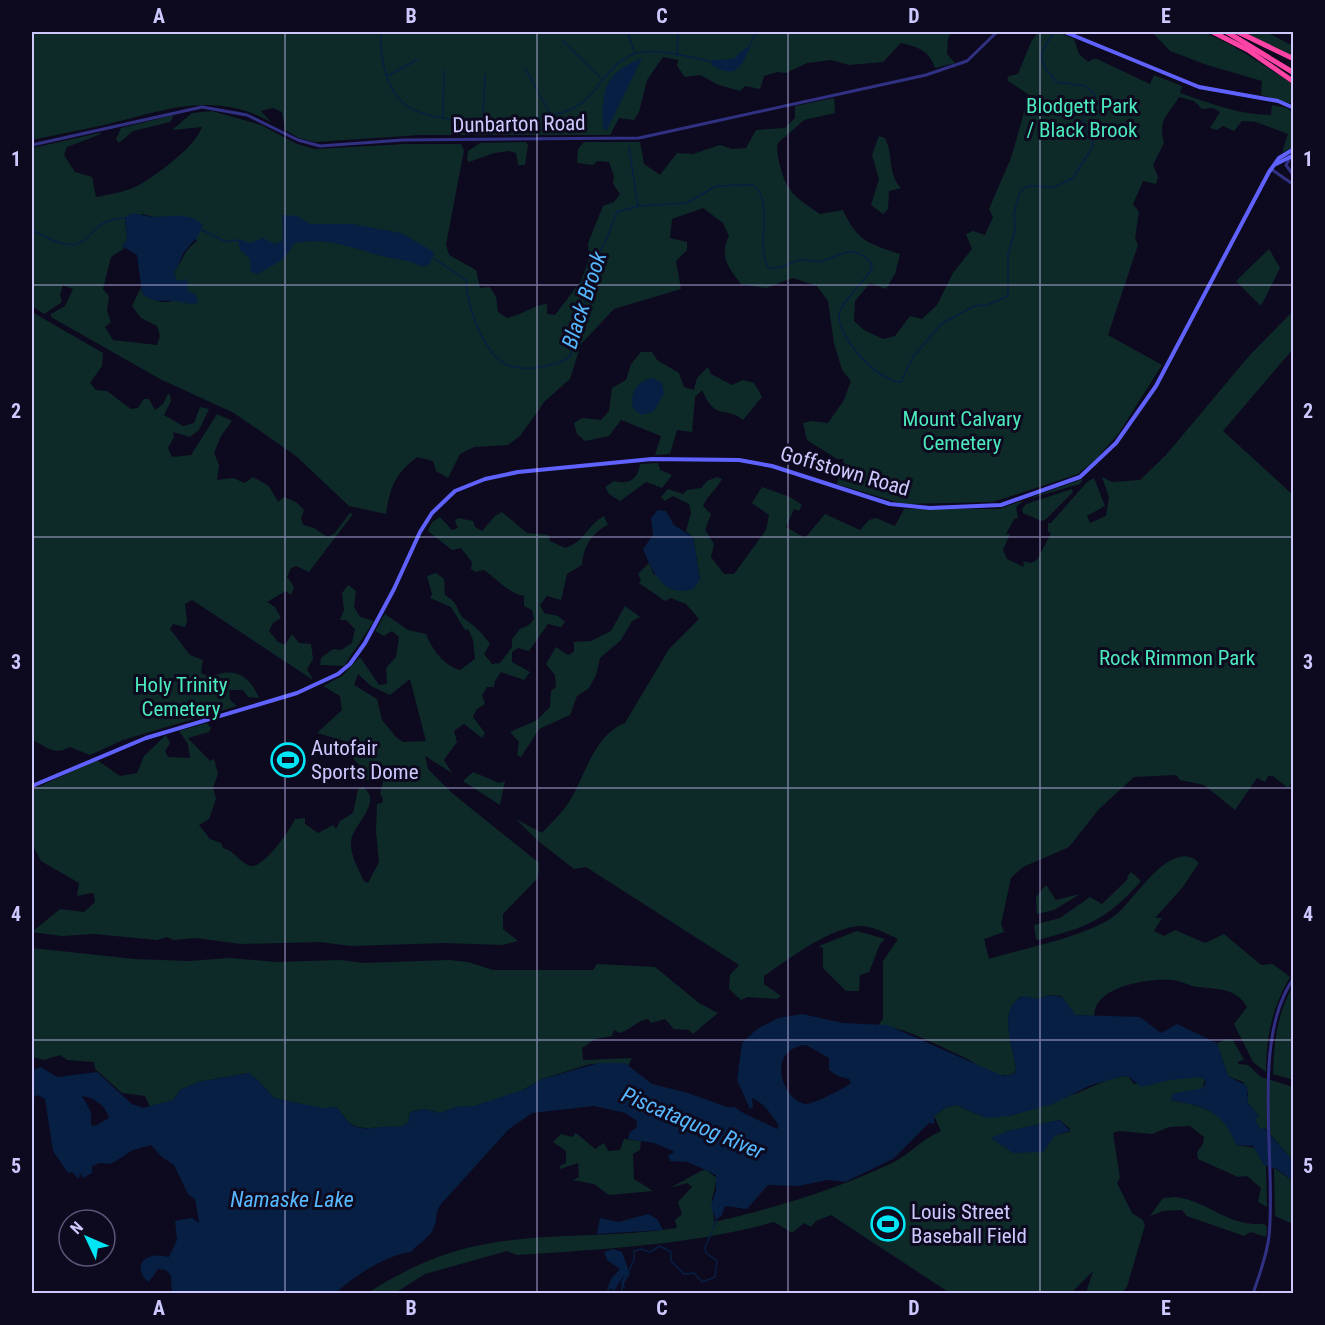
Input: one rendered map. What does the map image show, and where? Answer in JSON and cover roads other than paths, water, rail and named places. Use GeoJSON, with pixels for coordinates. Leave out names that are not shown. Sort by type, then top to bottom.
{"type":"FeatureCollection","features":[{"type":"Feature","properties":{"kind":"highway"},"geometry":{"type":"LineString","coordinates":[[1213,32],[1248,50],[1293,82]]}},
{"type":"Feature","properties":{"kind":"highway"},"geometry":{"type":"LineString","coordinates":[[1227,32],[1293,73]]}},
{"type":"Feature","properties":{"kind":"highway"},"geometry":{"type":"LineString","coordinates":[[1238,32],[1293,59]]}},
{"type":"Feature","properties":{"kind":"main road"},"geometry":{"type":"LineString","coordinates":[[1065,32],[1198,87],[1278,101],[1293,108]]}},
{"type":"Feature","properties":{"kind":"main road","name":"Goffstown Road"},"geometry":{"type":"LineString","coordinates":[[32,786],[146,738],[297,693],[338,674],[350,664],[365,643],[399,579],[420,532],[432,513],[455,491],[495,477],[661,459],[748,460],[890,504],[930,508],[1001,505],[1080,477],[1116,443],[1160,378],[1271,169],[1279,158],[1293,149]]}},
{"type":"Feature","properties":{"kind":"main road","name":"Goffstown Road"},"geometry":{"type":"LineString","coordinates":[[1271,169],[1293,155]]}},
{"type":"Feature","properties":{"kind":"street","name":"Dunbarton Road"},"geometry":{"type":"LineString","coordinates":[[32,145],[202,107],[247,115],[298,140],[320,146],[403,140],[650,137],[926,75],[967,61],[997,32]]}},
{"type":"Feature","properties":{"kind":"street"},"geometry":{"type":"LineString","coordinates":[[1293,155],[1286,165],[1293,176]]}},
{"type":"Feature","properties":{"kind":"street"},"geometry":{"type":"LineString","coordinates":[[1271,169],[1293,185]]}},
{"type":"Feature","properties":{"kind":"street"},"geometry":{"type":"LineString","coordinates":[[1253,1293],[1269,1240],[1269,1058],[1277,1010],[1293,978]]}},
{"type":"Feature","properties":{"kind":"water"},"geometry":{"type":"Polygon","coordinates":[[[747,47],[750,48],[736,70],[726,71],[711,65],[713,60],[733,59],[747,47]]]}},
{"type":"Feature","properties":{"kind":"water"},"geometry":{"type":"Polygon","coordinates":[[[642,58],[607,130],[603,129],[603,103],[607,85],[619,71],[642,58]]]}},
{"type":"Feature","properties":{"kind":"water"},"geometry":{"type":"Polygon","coordinates":[[[133,213],[152,217],[186,216],[203,225],[197,237],[184,252],[174,272],[177,281],[187,279],[188,291],[196,295],[198,303],[154,300],[142,294],[137,255],[122,246],[127,240],[125,217],[133,213]]]}},
{"type":"Feature","properties":{"kind":"water"},"geometry":{"type":"Polygon","coordinates":[[[282,215],[297,216],[310,224],[352,224],[401,233],[434,252],[430,264],[422,267],[407,261],[329,242],[295,243],[282,260],[258,274],[251,272],[250,259],[240,250],[238,239],[250,243],[263,238],[275,244],[283,240],[282,215]]]}},
{"type":"Feature","properties":{"kind":"water"},"geometry":{"type":"Polygon","coordinates":[[[653,378],[662,383],[664,394],[653,412],[641,415],[633,408],[632,397],[639,384],[653,378]]]}},
{"type":"Feature","properties":{"kind":"water"},"geometry":{"type":"Polygon","coordinates":[[[658,510],[666,511],[674,525],[693,537],[700,579],[694,589],[683,591],[667,587],[655,575],[647,558],[643,549],[653,535],[651,518],[658,510]]]}},
{"type":"Feature","properties":{"kind":"water","name":"Namaske Lake"},"geometry":{"type":"Polygon","coordinates":[[[1049,995],[1062,997],[1076,1015],[1140,1017],[1161,1033],[1177,1024],[1217,1043],[1228,1076],[1247,1086],[1248,1103],[1259,1116],[1255,1119],[1260,1129],[1264,1128],[1293,1161],[1293,1181],[1277,1169],[1264,1165],[1253,1146],[1236,1145],[1219,1117],[1203,1108],[1171,1100],[1172,1094],[1203,1088],[1206,1082],[1202,1077],[1170,1080],[1141,1087],[1128,1076],[1091,1085],[1053,1104],[1010,1116],[986,1118],[956,1105],[945,1108],[934,1116],[934,1124],[929,1123],[893,1159],[845,1182],[828,1180],[798,1186],[768,1185],[747,1209],[725,1206],[722,1215],[716,1220],[711,1206],[716,1190],[716,1175],[688,1162],[670,1161],[668,1155],[675,1152],[654,1143],[628,1139],[630,1132],[636,1128],[637,1121],[625,1113],[594,1106],[532,1113],[508,1130],[441,1204],[435,1224],[427,1237],[411,1252],[392,1257],[371,1267],[336,1293],[172,1293],[171,1276],[166,1270],[158,1269],[149,1282],[143,1276],[141,1266],[142,1262],[149,1257],[156,1255],[169,1257],[177,1240],[175,1221],[192,1218],[199,1223],[195,1199],[188,1194],[174,1165],[162,1157],[151,1145],[133,1150],[111,1164],[100,1163],[92,1166],[92,1173],[83,1178],[80,1173],[79,1179],[72,1172],[68,1173],[53,1151],[45,1099],[38,1095],[32,1098],[32,1070],[41,1067],[57,1077],[97,1072],[132,1104],[143,1108],[173,1100],[180,1090],[198,1082],[249,1073],[274,1098],[322,1108],[336,1107],[352,1125],[357,1127],[400,1127],[408,1123],[410,1112],[424,1109],[440,1113],[456,1107],[474,1106],[525,1089],[542,1079],[599,1063],[625,1063],[652,1084],[688,1093],[727,1107],[735,1107],[777,1129],[779,1126],[770,1113],[752,1098],[753,1107],[750,1109],[737,1080],[742,1043],[757,1029],[778,1018],[802,1014],[843,1023],[887,1025],[1003,1076],[1014,1074],[1016,1069],[1008,1029],[1010,1010],[1015,1002],[1024,996],[1038,999],[1049,995]],[[806,1045],[793,1048],[786,1055],[782,1064],[782,1074],[789,1093],[797,1100],[809,1104],[851,1083],[849,1079],[829,1070],[829,1058],[806,1045]],[[82,1096],[91,1112],[91,1125],[95,1126],[109,1118],[99,1103],[82,1096]]]}},
{"type":"Feature","properties":{"kind":"water"},"geometry":{"type":"Polygon","coordinates":[[[1060,1120],[1070,1131],[1055,1135],[1043,1152],[1013,1153],[991,1138],[1008,1131],[1060,1120]]]}},
{"type":"Feature","properties":{"kind":"water"},"geometry":{"type":"Polygon","coordinates":[[[648,1214],[657,1219],[663,1230],[597,1234],[600,1218],[619,1222],[648,1214]]]}},
{"type":"Feature","properties":{"kind":"water"},"geometry":{"type":"Polygon","coordinates":[[[613,1249],[622,1252],[630,1274],[624,1283],[625,1290],[621,1283],[624,1275],[615,1289],[616,1293],[611,1288],[606,1293],[611,1279],[620,1269],[607,1260],[604,1252],[613,1249]]]}},
{"type":"Feature","properties":{"kind":"waterway"},"geometry":{"type":"LineString","coordinates":[[381,32],[381,51],[388,80],[403,103],[418,111],[438,117],[462,120],[488,122],[539,118],[576,107],[621,61],[641,52],[667,53],[714,62]]}},
{"type":"Feature","properties":{"kind":"waterway"},"geometry":{"type":"LineString","coordinates":[[627,32],[635,53]]}},
{"type":"Feature","properties":{"kind":"waterway"},"geometry":{"type":"LineString","coordinates":[[677,55],[678,32]]}},
{"type":"Feature","properties":{"kind":"waterway"},"geometry":{"type":"LineString","coordinates":[[749,47],[756,32]]}},
{"type":"Feature","properties":{"kind":"waterway","name":"Black Brook"},"geometry":{"type":"LineString","coordinates":[[432,257],[466,280],[469,302],[477,326],[496,357],[508,365],[517,367],[532,368],[549,365],[561,362],[571,355],[576,328],[586,299],[588,273],[606,241],[617,212],[638,206],[686,203],[717,186],[753,185],[763,201],[763,247],[768,267],[780,268],[800,260],[823,261],[847,252],[858,253],[871,262],[872,269],[840,310],[840,324],[852,346],[871,367],[881,375],[901,382],[913,357],[941,324],[974,306],[987,305],[1008,296],[1008,254],[1015,230],[1014,213],[1020,192],[1027,186],[1055,187],[1073,178],[1092,148],[1093,141],[1083,122],[1086,114],[1095,105],[1095,95],[1085,86],[1057,82],[1045,68],[1043,62],[1045,46],[1055,32]]}},
{"type":"Feature","properties":{"kind":"waterway"},"geometry":{"type":"LineString","coordinates":[[563,41],[601,78]]}},
{"type":"Feature","properties":{"kind":"waterway"},"geometry":{"type":"LineString","coordinates":[[387,76],[417,60]]}},
{"type":"Feature","properties":{"kind":"waterway"},"geometry":{"type":"LineString","coordinates":[[525,68],[551,115]]}},
{"type":"Feature","properties":{"kind":"waterway"},"geometry":{"type":"LineString","coordinates":[[443,117],[444,71]]}},
{"type":"Feature","properties":{"kind":"waterway"},"geometry":{"type":"LineString","coordinates":[[483,119],[485,74]]}},
{"type":"Feature","properties":{"kind":"waterway"},"geometry":{"type":"LineString","coordinates":[[629,148],[638,206]]}},
{"type":"Feature","properties":{"kind":"waterway","name":"Black Brook"},"geometry":{"type":"LineString","coordinates":[[32,230],[68,245],[86,239],[100,225],[111,220],[126,218]]}},
{"type":"Feature","properties":{"kind":"waterway","name":"Black Brook"},"geometry":{"type":"LineString","coordinates":[[202,230],[226,242],[238,240]]}},
{"type":"Feature","properties":{"kind":"waterway"},"geometry":{"type":"LineString","coordinates":[[713,1229],[717,1218]]}},
{"type":"Feature","properties":{"kind":"waterway"},"geometry":{"type":"LineString","coordinates":[[629,1271],[634,1260],[634,1251],[641,1249],[650,1252],[660,1246],[671,1252],[671,1261],[684,1274],[694,1273],[702,1282],[715,1277],[717,1261],[706,1253],[705,1247],[712,1232]]}},
{"type":"Feature","properties":{"kind":"waterway"},"geometry":{"type":"LineString","coordinates":[[622,1285],[622,1294]]}},
{"type":"Feature","properties":{"kind":"place","name":"Autofair Sports Dome"},"geometry":{"type":"Point","coordinates":[288,760]}},
{"type":"Feature","properties":{"kind":"place","name":"Louis Street Baseball Field"},"geometry":{"type":"Point","coordinates":[888,1224]}},
{"type":"Feature","properties":{"kind":"park label","name":"Blodgett Park / Black Brook"},"geometry":{"type":"Point","coordinates":[1082,118]}},
{"type":"Feature","properties":{"kind":"park label","name":"Mount Calvary Cemetery"},"geometry":{"type":"Point","coordinates":[962,431]}},
{"type":"Feature","properties":{"kind":"park label","name":"Rock Rimmon Park"},"geometry":{"type":"Point","coordinates":[1177,658]}},
{"type":"Feature","properties":{"kind":"park label","name":"Holy Trinity Cemetery"},"geometry":{"type":"Point","coordinates":[181,697]}},
{"type":"Feature","properties":{"kind":"water label","name":"Piscataquog River"},"geometry":{"type":"Point","coordinates":[693,1123]}}]}
